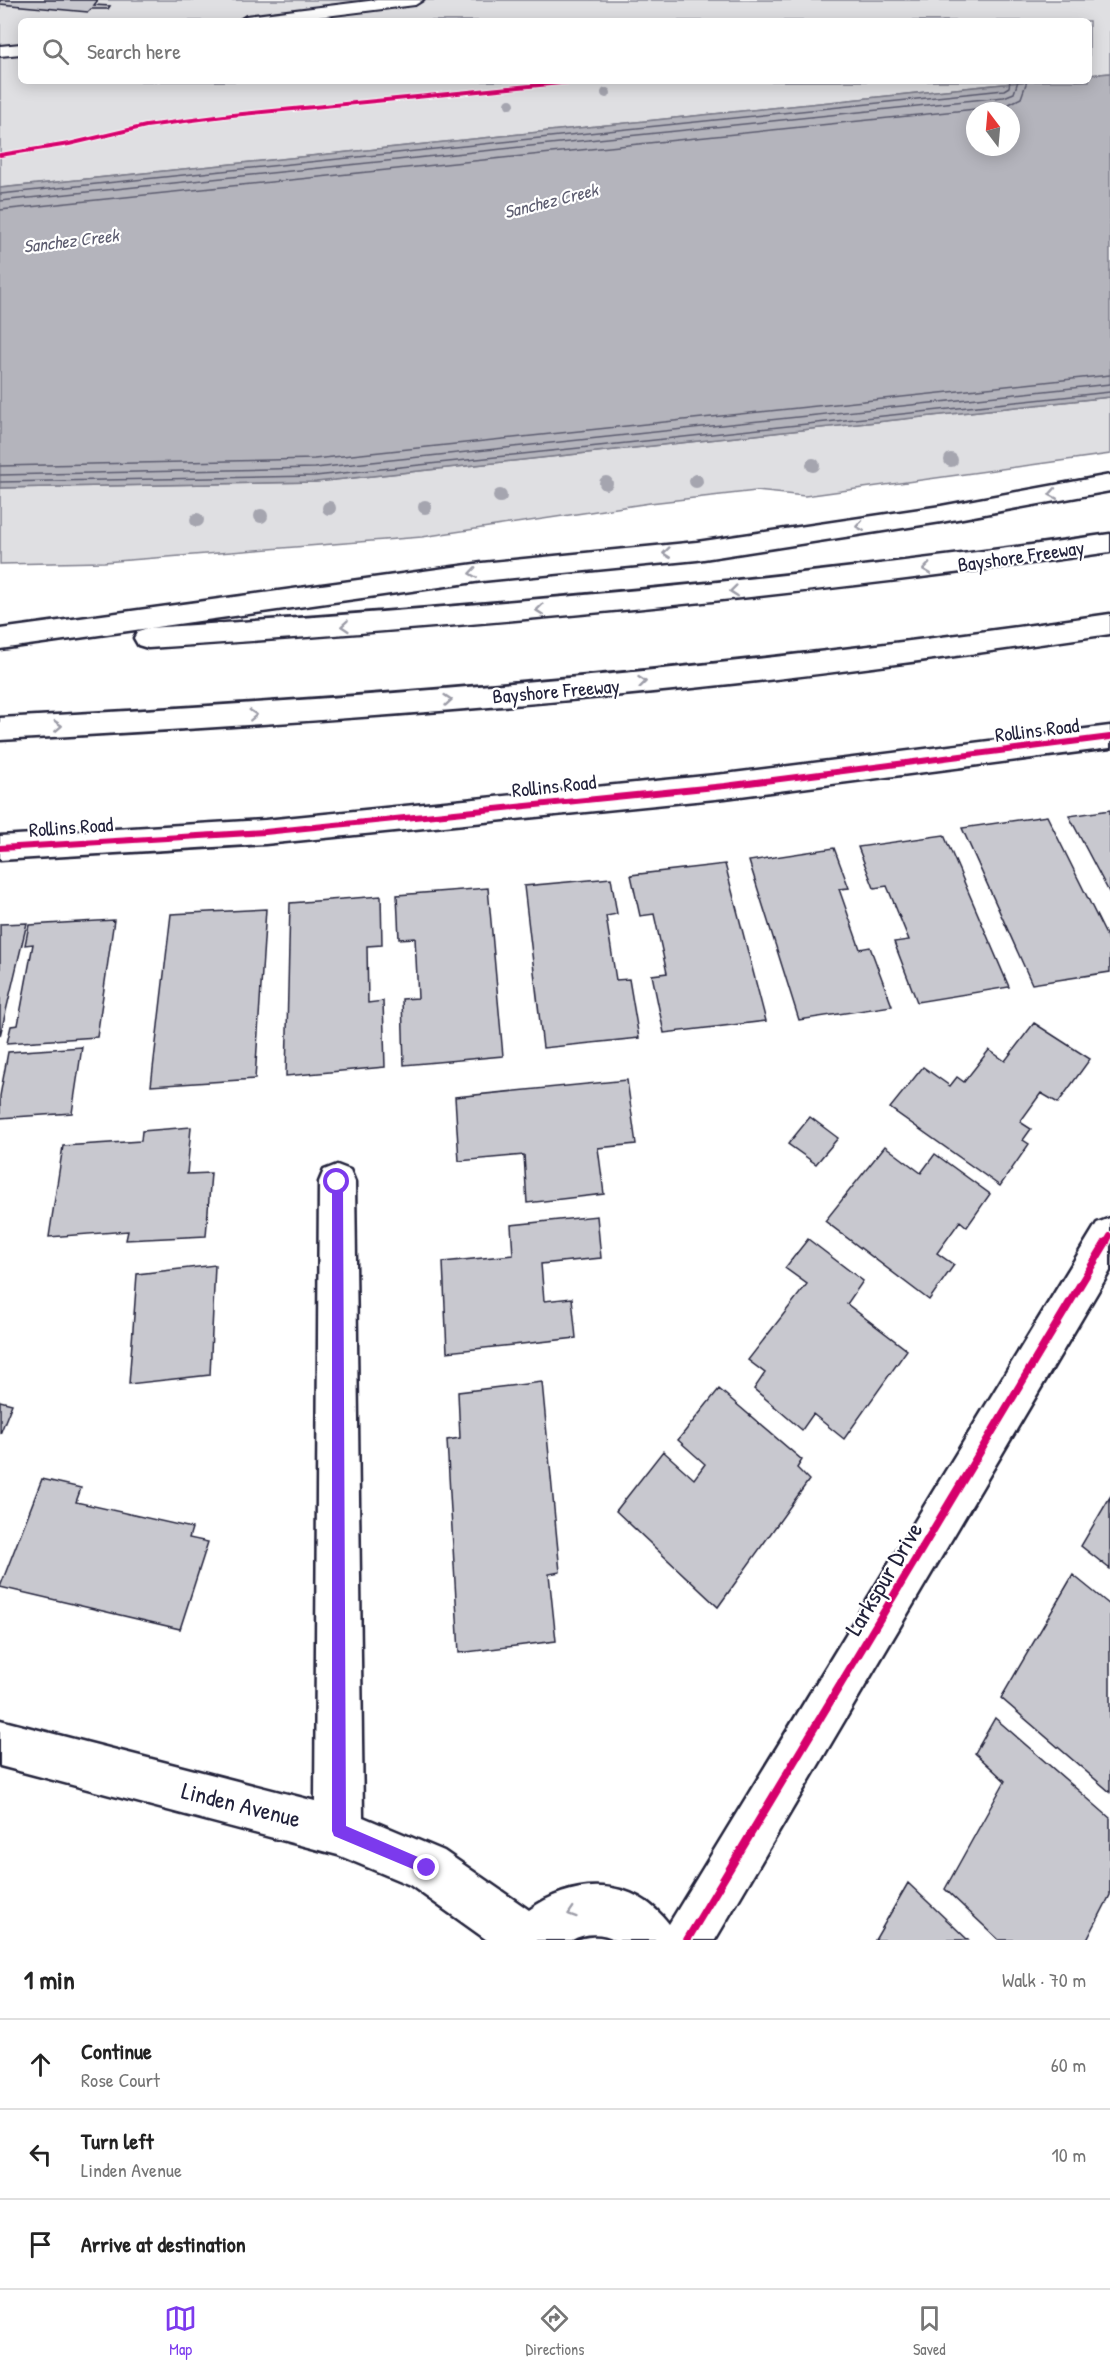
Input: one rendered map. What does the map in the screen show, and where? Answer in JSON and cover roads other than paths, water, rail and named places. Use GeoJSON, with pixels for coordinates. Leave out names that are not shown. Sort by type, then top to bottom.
{"type":"FeatureCollection","features":[{"type":"Feature","properties":{"kind":"main road"},"geometry":{"type":"LineString","coordinates":[[0,639],[482,572],[696,550],[941,514],[1110,483]]}},
{"type":"Feature","properties":{"kind":"main road","name":"Bayshore Freeway"},"geometry":{"type":"LineString","coordinates":[[0,645],[331,627],[524,612],[885,574],[1110,543]]}},
{"type":"Feature","properties":{"kind":"main road","name":"Bayshore Freeway"},"geometry":{"type":"LineString","coordinates":[[0,729],[313,711],[512,695],[884,655],[1110,624]]}},
{"type":"Feature","properties":{"kind":"main road","name":"Rollins Road"},"geometry":{"type":"LineString","coordinates":[[0,848],[265,832],[725,786],[1110,737]]}},
{"type":"Feature","properties":{"kind":"main road"},"geometry":{"type":"LineString","coordinates":[[337,1182],[339,1831]]}},
{"type":"Feature","properties":{"kind":"main road","name":"Larkspur Drive"},"geometry":{"type":"LineString","coordinates":[[687,1940],[1110,1236]]}},
{"type":"Feature","properties":{"kind":"main road","name":"Linden Avenue"},"geometry":{"type":"LineString","coordinates":[[0,1743],[339,1831],[427,1868],[529,1940]]}},
{"type":"Feature","properties":{"kind":"main road"},"geometry":{"type":"LineString","coordinates":[[535,1940],[539,1934],[563,1916],[590,1908],[618,1913],[644,1930],[651,1940]]}},
{"type":"Feature","properties":{"kind":"lane"},"geometry":{"type":"LineString","coordinates":[[272,0],[268,18],[415,0]]}},
{"type":"Feature","properties":{"kind":"lane"},"geometry":{"type":"LineString","coordinates":[[0,51],[18,49]]}},
{"type":"Feature","properties":{"kind":"water","name":"Sanchez Creek"},"geometry":{"type":"Polygon","coordinates":[[[1110,73],[1110,397],[316,482],[0,488],[0,188],[1003,84],[1092,84],[1092,75],[1110,73]]]}}]}
